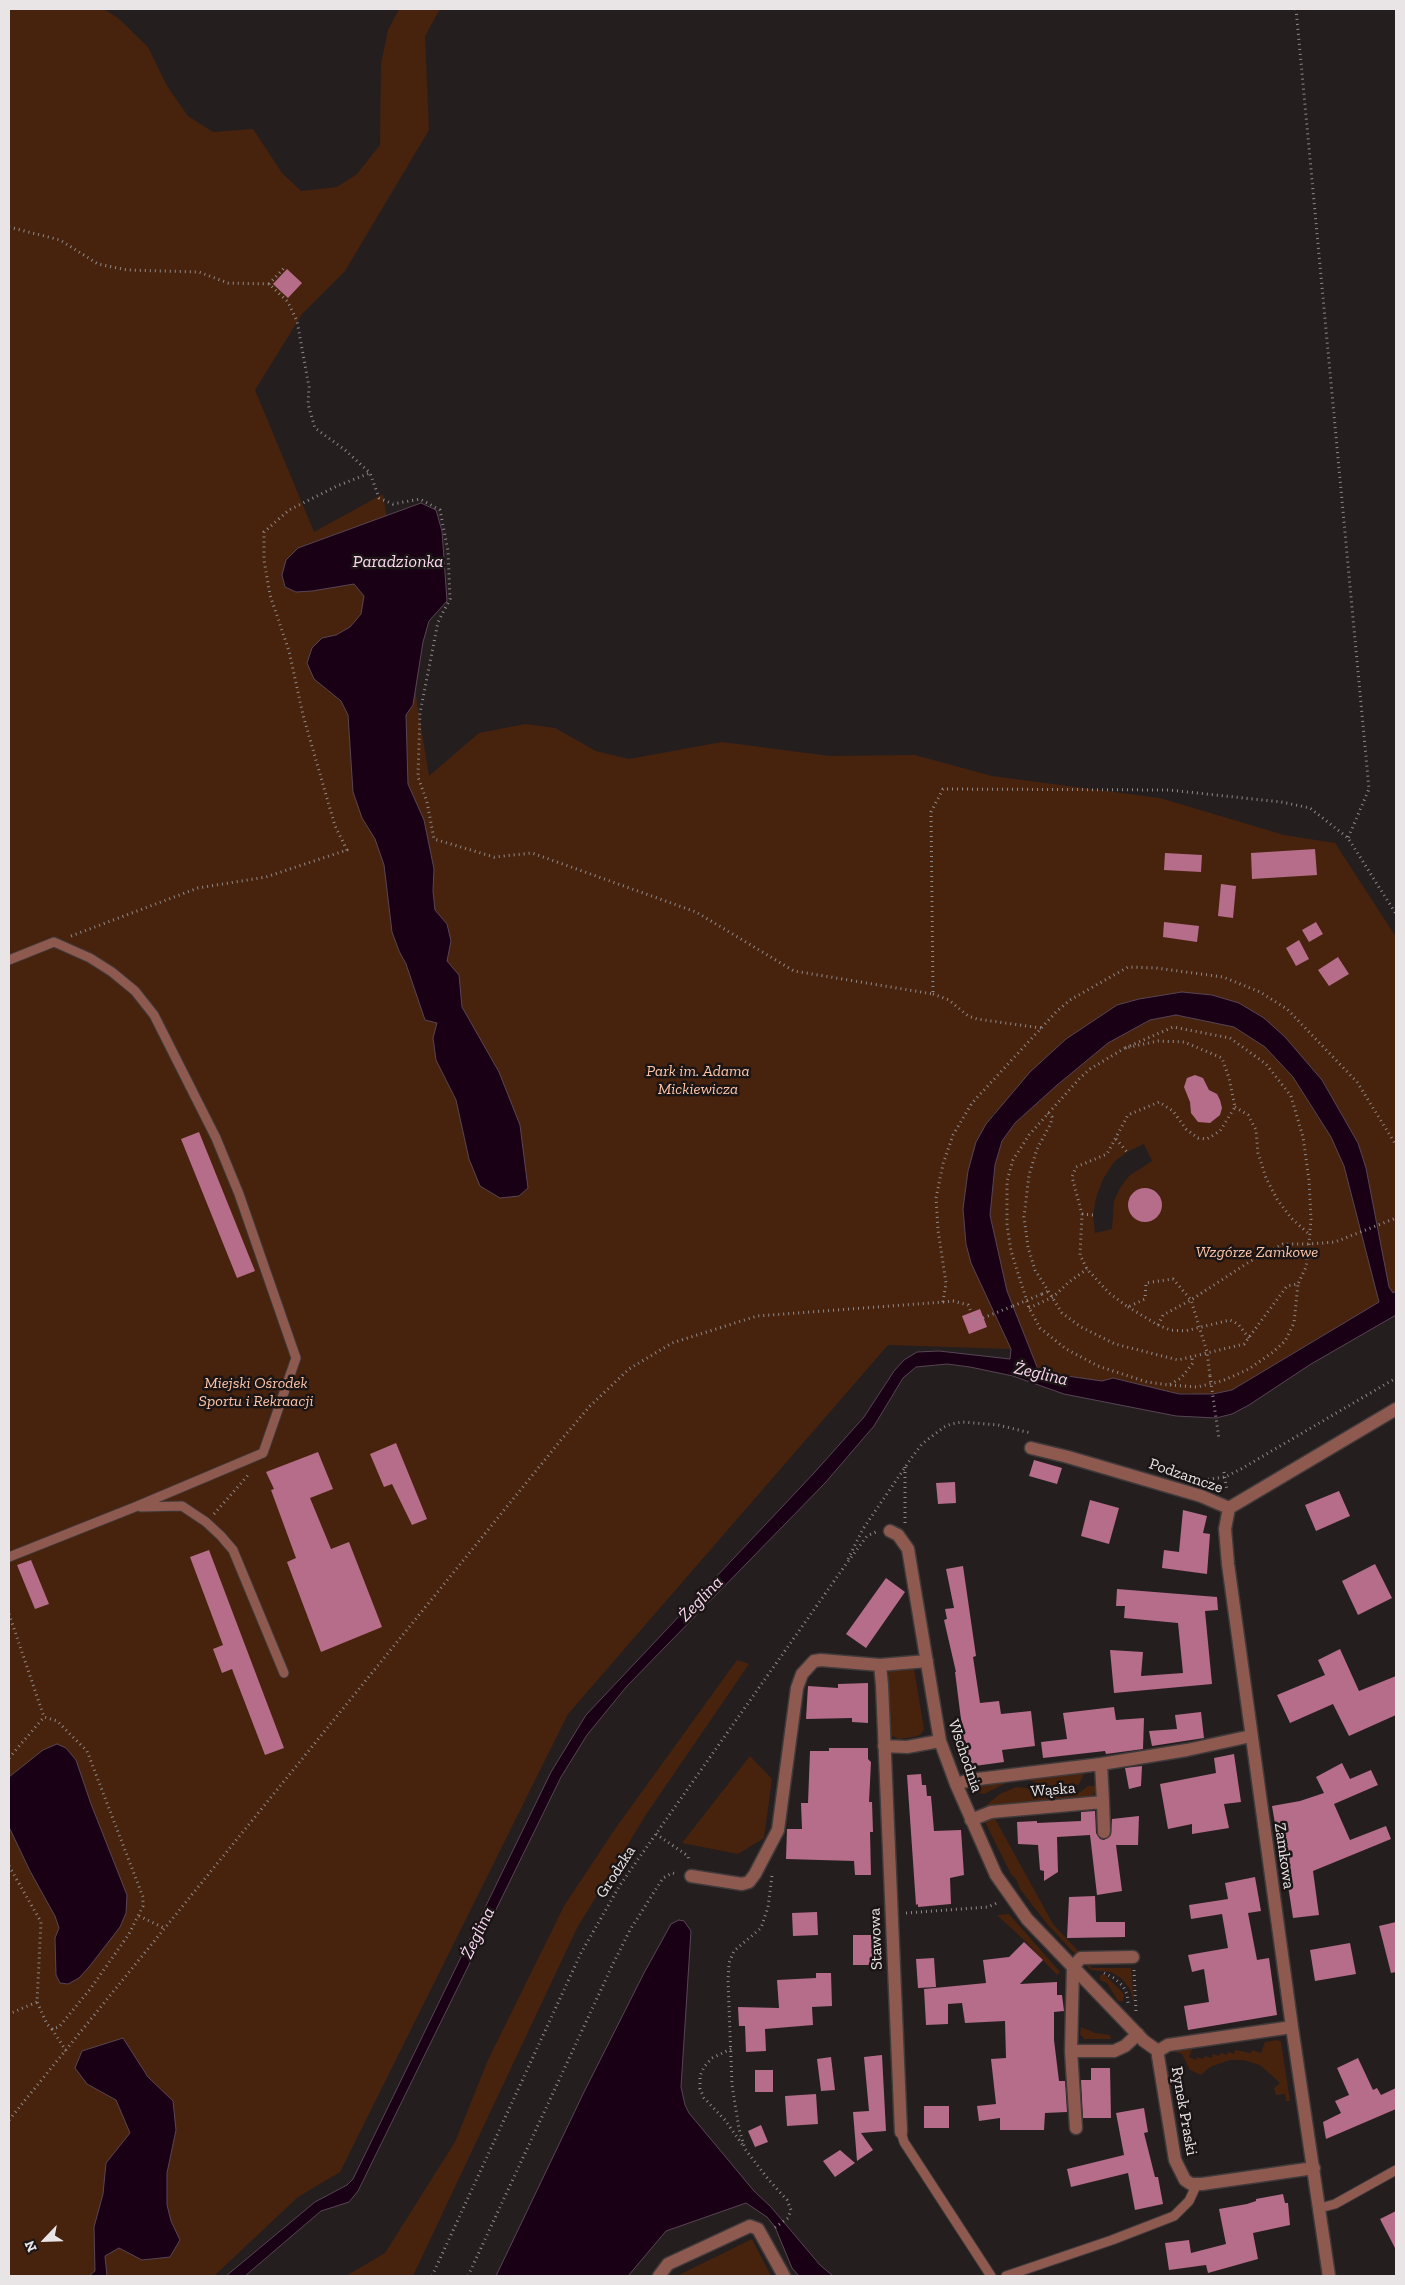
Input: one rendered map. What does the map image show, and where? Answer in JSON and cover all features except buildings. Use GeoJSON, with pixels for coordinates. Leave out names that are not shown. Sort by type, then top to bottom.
{"type":"FeatureCollection","features":[{"type":"Feature","properties":{"kind":"street","name":"Podzamcze"},"geometry":{"type":"LineString","coordinates":[[1031,1448],[1192,1493],[1229,1508],[1396,1408]]}},
{"type":"Feature","properties":{"kind":"street","name":"Zamkowa"},"geometry":{"type":"LineString","coordinates":[[1229,1508],[1226,1529],[1228,1564],[1292,2026],[1329,2276]]}},
{"type":"Feature","properties":{"kind":"street"},"geometry":{"type":"LineString","coordinates":[[890,1531],[898,1534],[904,1541]]}},
{"type":"Feature","properties":{"kind":"street","name":"Wschodnia"},"geometry":{"type":"LineString","coordinates":[[904,1541],[908,1549],[940,1741],[971,1820],[996,1875],[1027,1919],[1138,2034],[1158,2051]]}},
{"type":"Feature","properties":{"kind":"street"},"geometry":{"type":"LineString","coordinates":[[691,1876],[742,1884],[749,1882],[755,1874],[778,1830],[797,1688],[802,1674],[814,1661],[880,1665],[927,1661]]}},
{"type":"Feature","properties":{"kind":"street","name":"Stawowa"},"geometry":{"type":"LineString","coordinates":[[880,1665],[901,2132]]}},
{"type":"Feature","properties":{"kind":"street","name":"Wąska"},"geometry":{"type":"LineString","coordinates":[[956,1784],[970,1780],[1102,1764],[1187,1750],[1251,1736]]}},
{"type":"Feature","properties":{"kind":"street"},"geometry":{"type":"LineString","coordinates":[[884,1746],[907,1747],[940,1741]]}},
{"type":"Feature","properties":{"kind":"street"},"geometry":{"type":"LineString","coordinates":[[1102,1764],[1104,1832]]}},
{"type":"Feature","properties":{"kind":"street","name":"Wąska"},"geometry":{"type":"LineString","coordinates":[[971,1820],[991,1812],[1103,1802]]}},
{"type":"Feature","properties":{"kind":"street"},"geometry":{"type":"LineString","coordinates":[[1076,2128],[1071,2051],[1072,1967],[1081,1958],[1133,1957]]}},
{"type":"Feature","properties":{"kind":"street","name":"Rynek Praski"},"geometry":{"type":"LineString","coordinates":[[1197,2184],[1185,2180],[1177,2167],[1158,2051],[1168,2045],[1292,2026]]}},
{"type":"Feature","properties":{"kind":"street"},"geometry":{"type":"LineString","coordinates":[[1071,2051],[1114,2051],[1125,2046],[1138,2034]]}},
{"type":"Feature","properties":{"kind":"street"},"geometry":{"type":"LineString","coordinates":[[1197,2184],[1314,2168]]}},
{"type":"Feature","properties":{"kind":"street"},"geometry":{"type":"LineString","coordinates":[[660,2276],[668,2264],[750,2226],[758,2229],[784,2276]]}},
{"type":"Feature","properties":{"kind":"lane"},"geometry":{"type":"LineString","coordinates":[[9,960],[54,942],[90,958],[112,972],[135,991],[154,1015],[216,1138],[296,1358],[263,1453],[9,1557]]}},
{"type":"Feature","properties":{"kind":"lane"},"geometry":{"type":"LineString","coordinates":[[135,1507],[182,1506],[206,1522],[233,1550],[284,1673]]}},
{"type":"Feature","properties":{"kind":"lane"},"geometry":{"type":"LineString","coordinates":[[901,2132],[904,2142],[990,2276]]}},
{"type":"Feature","properties":{"kind":"lane"},"geometry":{"type":"LineString","coordinates":[[1320,2208],[1334,2204],[1396,2170]]}},
{"type":"Feature","properties":{"kind":"lane"},"geometry":{"type":"LineString","coordinates":[[1006,2276],[1112,2240],[1174,2216],[1189,2201],[1197,2184]]}},
{"type":"Feature","properties":{"kind":"path"},"geometry":{"type":"LineString","coordinates":[[1296,9],[1369,789],[1348,838]]}},
{"type":"Feature","properties":{"kind":"path"},"geometry":{"type":"LineString","coordinates":[[9,227],[60,240],[98,264],[127,270],[199,272],[228,283],[269,284],[288,302],[296,321],[309,387],[308,404],[315,428],[345,450],[370,473],[379,498],[393,504],[420,499],[440,510],[448,551],[450,599],[438,622],[420,713],[418,777],[427,802],[434,839],[494,857],[532,853],[696,912],[794,971],[933,994],[949,1000],[968,1016],[977,1019],[1042,1028]]}},
{"type":"Feature","properties":{"kind":"path"},"geometry":{"type":"LineString","coordinates":[[269,284],[284,268]]}},
{"type":"Feature","properties":{"kind":"path"},"geometry":{"type":"LineString","coordinates":[[54,942],[198,888],[266,877],[347,850],[335,826],[303,715],[289,651],[270,595],[264,560],[264,532],[289,510],[337,486],[370,473]]}},
{"type":"Feature","properties":{"kind":"path"},"geometry":{"type":"LineString","coordinates":[[933,994],[931,812],[943,789],[1169,790],[1280,802],[1310,808],[1348,838],[1396,914]]}},
{"type":"Feature","properties":{"kind":"path"},"geometry":{"type":"LineString","coordinates":[[943,1302],[946,1283],[938,1230],[936,1198],[943,1164],[953,1135],[972,1103],[1070,1000],[1128,967],[1223,976],[1260,992],[1287,1009],[1357,1082],[1396,1145]]}},
{"type":"Feature","properties":{"kind":"path"},"geometry":{"type":"LineString","coordinates":[[1173,1027],[1230,1038],[1266,1064],[1291,1096],[1303,1138],[1309,1180],[1310,1235],[1306,1267],[1298,1284],[1294,1323],[1285,1341],[1249,1369],[1222,1381],[1198,1387],[1147,1382],[1098,1366],[1066,1350],[1040,1328],[1029,1308],[1011,1251],[1007,1225],[1006,1181],[1013,1160],[1048,1113],[1090,1069],[1125,1048],[1173,1027]]}},
{"type":"Feature","properties":{"kind":"path"},"geometry":{"type":"LineString","coordinates":[[1125,1048],[1158,1041],[1184,1042],[1222,1058],[1229,1078],[1235,1107],[1220,1131],[1207,1139],[1198,1138],[1186,1129],[1173,1111],[1159,1102],[1128,1115],[1107,1154],[1076,1167],[1072,1177],[1082,1214],[1080,1255],[1087,1269],[1109,1293],[1158,1325],[1170,1330],[1185,1331],[1230,1320],[1238,1324],[1248,1338]]}},
{"type":"Feature","properties":{"kind":"path"},"geometry":{"type":"LineString","coordinates":[[1235,1107],[1248,1115],[1256,1130],[1258,1153],[1266,1178],[1277,1199],[1291,1218],[1310,1235]]}},
{"type":"Feature","properties":{"kind":"path"},"geometry":{"type":"LineString","coordinates":[[1048,1113],[1052,1117],[1051,1123],[1037,1149],[1029,1175],[1024,1217],[1028,1247],[1035,1270],[1062,1312],[1081,1327],[1115,1344],[1178,1360],[1192,1358],[1207,1352],[1244,1344],[1263,1316],[1288,1286],[1298,1284]]}},
{"type":"Feature","properties":{"kind":"path"},"geometry":{"type":"LineString","coordinates":[[1116,1139],[1127,1152]]}},
{"type":"Feature","properties":{"kind":"path"},"geometry":{"type":"LineString","coordinates":[[1082,1214],[1093,1215]]}},
{"type":"Feature","properties":{"kind":"path"},"geometry":{"type":"LineString","coordinates":[[1158,1325],[1163,1315],[1191,1300],[1249,1262],[1283,1244],[1335,1242],[1396,1218]]}},
{"type":"Feature","properties":{"kind":"path"},"geometry":{"type":"LineString","coordinates":[[1029,1308],[1053,1297],[1087,1269]]}},
{"type":"Feature","properties":{"kind":"path"},"geometry":{"type":"LineString","coordinates":[[1128,1306],[1145,1299],[1146,1283],[1173,1279],[1191,1300],[1196,1321],[1201,1327],[1207,1352],[1219,1439]]}},
{"type":"Feature","properties":{"kind":"path"},"geometry":{"type":"LineString","coordinates":[[9,2120],[590,1406],[629,1369],[672,1344],[757,1316],[953,1302],[968,1305],[974,1318],[978,1320],[1050,1291]]}},
{"type":"Feature","properties":{"kind":"path"},"geometry":{"type":"LineString","coordinates":[[1169,1385],[1181,1378],[1194,1363],[1192,1358]]}},
{"type":"Feature","properties":{"kind":"path"},"geometry":{"type":"LineString","coordinates":[[1197,1479],[1225,1476],[1241,1469],[1396,1378]]}},
{"type":"Feature","properties":{"kind":"path"},"geometry":{"type":"LineString","coordinates":[[844,1566],[862,1529],[922,1444],[951,1424],[998,1425],[1034,1434]]}},
{"type":"Feature","properties":{"kind":"path"},"geometry":{"type":"LineString","coordinates":[[206,1522],[253,1470],[263,1453]]}},
{"type":"Feature","properties":{"kind":"path"},"geometry":{"type":"LineString","coordinates":[[904,1541],[905,1466]]}},
{"type":"Feature","properties":{"kind":"path","name":"Grodzka"},"geometry":{"type":"LineString","coordinates":[[432,2276],[582,1953],[620,1885],[844,1566],[867,1536],[877,1531],[890,1531]]}},
{"type":"Feature","properties":{"kind":"path"},"geometry":{"type":"LineString","coordinates":[[9,1614],[44,1717]]}},
{"type":"Feature","properties":{"kind":"path"},"geometry":{"type":"LineString","coordinates":[[9,1758],[28,1733],[44,1717]]}},
{"type":"Feature","properties":{"kind":"path"},"geometry":{"type":"LineString","coordinates":[[44,1717],[56,1721],[87,1751],[143,1897],[139,1916],[130,1934],[68,2018],[59,2027],[52,2029]]}},
{"type":"Feature","properties":{"kind":"path"},"geometry":{"type":"LineString","coordinates":[[468,2276],[612,1966],[644,1904],[662,1878],[672,1873],[691,1876],[688,1856],[656,1834]]}},
{"type":"Feature","properties":{"kind":"path"},"geometry":{"type":"LineString","coordinates":[[9,1866],[41,1922],[37,2002],[47,2024],[66,2051]]}},
{"type":"Feature","properties":{"kind":"path"},"geometry":{"type":"LineString","coordinates":[[746,2149],[735,2110],[732,2085],[728,1963],[734,1951],[761,1928],[768,1907],[773,1868]]}},
{"type":"Feature","properties":{"kind":"path"},"geometry":{"type":"LineString","coordinates":[[906,1913],[988,1907],[1009,1895]]}},
{"type":"Feature","properties":{"kind":"path"},"geometry":{"type":"LineString","coordinates":[[139,1916],[166,1929]]}},
{"type":"Feature","properties":{"kind":"path"},"geometry":{"type":"LineString","coordinates":[[1131,2013],[1136,2020],[1133,1957]]}},
{"type":"Feature","properties":{"kind":"path"},"geometry":{"type":"LineString","coordinates":[[1101,1972],[1114,1978],[1123,1986],[1127,1994],[1128,2007]]}},
{"type":"Feature","properties":{"kind":"path"},"geometry":{"type":"LineString","coordinates":[[9,2014],[37,2002]]}},
{"type":"Feature","properties":{"kind":"path"},"geometry":{"type":"LineString","coordinates":[[732,2049],[712,2058],[704,2066],[700,2076],[700,2089],[704,2098],[725,2120],[761,2171],[787,2200],[791,2210],[788,2218],[774,2227]]}},
{"type":"Feature","properties":{"kind":"green space","name":"Park im. Adama Mickiewicza"},"geometry":{"type":"Polygon","coordinates":[[[9,9],[104,9],[118,18],[148,47],[167,86],[188,116],[213,132],[253,129],[282,173],[301,191],[337,187],[357,174],[380,145],[381,64],[388,30],[399,9],[440,9],[425,36],[429,130],[345,271],[302,314],[255,390],[314,532],[383,494],[429,776],[479,733],[525,724],[555,728],[596,751],[629,759],[722,742],[830,756],[915,755],[992,776],[1160,798],[1284,835],[1335,843],[1396,937],[1396,1291],[1393,1293],[1389,1287],[1366,1168],[1358,1143],[1322,1080],[1182,992],[1139,999],[1117,1005],[993,1114],[976,1142],[968,1171],[963,1209],[966,1244],[971,1263],[1011,1349],[888,1345],[568,1714],[340,2172],[298,2197],[214,2276],[9,2276],[9,9]]]}},
{"type":"Feature","properties":{"kind":"green space","name":"Wzgórze Zamkowe"},"geometry":{"type":"Polygon","coordinates":[[[1176,1015],[1234,1027],[1265,1047],[1293,1077],[1331,1137],[1344,1166],[1379,1302],[1232,1390],[1213,1394],[1174,1393],[1113,1378],[1102,1381],[1039,1372],[1007,1291],[990,1215],[995,1165],[1002,1141],[1015,1123],[1108,1043],[1150,1020],[1176,1015]],[[1144,1144],[1127,1152],[1114,1162],[1103,1179],[1096,1198],[1093,1215],[1095,1233],[1112,1229],[1114,1201],[1120,1188],[1129,1176],[1152,1161],[1144,1144]],[[1150,1188],[1139,1189],[1134,1192],[1129,1201],[1130,1212],[1138,1220],[1154,1219],[1162,1205],[1159,1194],[1150,1188]]]}},
{"type":"Feature","properties":{"kind":"green space"},"geometry":{"type":"Polygon","coordinates":[[[737,1660],[749,1664],[647,1813],[577,1928],[413,2276],[346,2276],[385,2253],[455,2142],[488,2060],[564,1906],[615,1829],[737,1660]]]}},
{"type":"Feature","properties":{"kind":"green space"},"geometry":{"type":"Polygon","coordinates":[[[910,1667],[914,1669],[924,1729],[920,1735],[899,1739],[889,1734],[887,1674],[892,1670],[910,1667]]]}},
{"type":"Feature","properties":{"kind":"green space"},"geometry":{"type":"Polygon","coordinates":[[[750,1756],[772,1779],[764,1838],[738,1854],[682,1843],[750,1756]]]}},
{"type":"Feature","properties":{"kind":"green space"},"geometry":{"type":"Polygon","coordinates":[[[1085,1772],[1079,1784],[1068,1790],[1061,1791],[1026,1779],[1085,1772]]]}},
{"type":"Feature","properties":{"kind":"green space"},"geometry":{"type":"Polygon","coordinates":[[[1012,1780],[984,1794],[977,1792],[971,1785],[1012,1780]]]}},
{"type":"Feature","properties":{"kind":"green space"},"geometry":{"type":"Polygon","coordinates":[[[1088,1786],[1097,1786],[1094,1794],[1089,1798],[985,1806],[1000,1794],[1016,1787],[1028,1788],[1060,1797],[1076,1795],[1088,1786]]]}},
{"type":"Feature","properties":{"kind":"green space"},"geometry":{"type":"Polygon","coordinates":[[[994,1817],[1053,1924],[1079,1952],[1076,1955],[1048,1925],[1020,1889],[1017,1880],[1011,1874],[984,1820],[994,1817]]]}},
{"type":"Feature","properties":{"kind":"green space"},"geometry":{"type":"Polygon","coordinates":[[[1009,1914],[1060,1972],[1057,1975],[997,1915],[1009,1914]]]}},
{"type":"Feature","properties":{"kind":"green space"},"geometry":{"type":"Polygon","coordinates":[[[1086,1962],[1092,1968],[1131,1968],[1134,2003],[1130,1989],[1121,1978],[1111,1972],[1091,1970],[1084,1963],[1086,1962]]]}},
{"type":"Feature","properties":{"kind":"green space"},"geometry":{"type":"Polygon","coordinates":[[[1104,1974],[1124,1994],[1123,2001],[1118,2001],[1107,1983],[1100,1980],[1100,1975],[1104,1974]]]}},
{"type":"Feature","properties":{"kind":"green space"},"geometry":{"type":"Polygon","coordinates":[[[1081,2027],[1095,2033],[1110,2035],[1111,2039],[1084,2039],[1080,2034],[1081,2027]]]}},
{"type":"Feature","properties":{"kind":"green space"},"geometry":{"type":"Polygon","coordinates":[[[1278,2040],[1281,2042],[1290,2101],[1286,2101],[1285,2094],[1276,2095],[1274,2088],[1280,2083],[1260,2065],[1243,2060],[1230,2060],[1210,2067],[1201,2075],[1190,2070],[1182,2054],[1173,2051],[1179,2048],[1193,2047],[1189,2057],[1196,2060],[1197,2057],[1203,2059],[1205,2056],[1212,2058],[1213,2054],[1219,2056],[1221,2053],[1227,2055],[1228,2052],[1234,2054],[1235,2050],[1251,2053],[1252,2050],[1261,2053],[1265,2042],[1278,2040]]]}},
{"type":"Feature","properties":{"kind":"green space"},"geometry":{"type":"Polygon","coordinates":[[[752,2239],[771,2276],[677,2276],[752,2239]]]}},
{"type":"Feature","properties":{"kind":"water","name":"Paradzionka"},"geometry":{"type":"Polygon","coordinates":[[[421,503],[436,510],[442,531],[447,601],[429,621],[423,642],[413,705],[406,715],[408,784],[424,820],[434,869],[433,891],[435,910],[447,924],[451,941],[447,961],[459,975],[462,1007],[499,1072],[520,1125],[528,1188],[519,1196],[500,1198],[480,1186],[469,1159],[456,1100],[436,1060],[433,1038],[437,1023],[425,1020],[406,964],[392,932],[384,865],[375,839],[362,818],[353,792],[348,715],[341,701],[314,679],[307,663],[312,648],[322,638],[336,635],[350,627],[361,614],[364,596],[354,584],[296,592],[285,587],[282,575],[286,560],[298,548],[421,503]]]}},
{"type":"Feature","properties":{"kind":"water","name":"Żeglina"},"geometry":{"type":"Polygon","coordinates":[[[1182,992],[1212,995],[1239,1003],[1264,1018],[1285,1037],[1322,1080],[1358,1143],[1366,1168],[1389,1287],[1393,1293],[1396,1291],[1396,1315],[1311,1364],[1249,1405],[1232,1414],[1216,1418],[1176,1416],[1064,1394],[1013,1376],[970,1367],[947,1364],[916,1367],[903,1378],[874,1426],[825,1483],[627,1686],[587,1735],[561,1777],[358,2191],[349,2202],[321,2211],[245,2276],[226,2276],[315,2202],[347,2185],[353,2179],[551,1772],[586,1715],[814,1473],[864,1417],[894,1371],[904,1360],[917,1352],[939,1351],[1010,1359],[1011,1349],[971,1263],[966,1244],[963,1209],[968,1171],[976,1142],[986,1124],[1030,1072],[1066,1039],[1117,1005],[1139,999],[1182,992]],[[1176,1015],[1150,1020],[1108,1043],[1015,1123],[1002,1141],[995,1165],[990,1215],[1007,1291],[1039,1372],[1102,1381],[1113,1378],[1179,1394],[1213,1394],[1232,1390],[1379,1302],[1344,1166],[1331,1137],[1293,1077],[1265,1047],[1234,1027],[1176,1015]]]}},
{"type":"Feature","properties":{"kind":"water"},"geometry":{"type":"Polygon","coordinates":[[[57,1744],[66,1748],[76,1760],[91,1804],[127,1895],[126,1913],[120,1927],[79,1978],[68,1984],[60,1983],[56,1975],[55,1938],[59,1928],[55,1916],[30,1871],[9,1827],[9,1777],[43,1750],[57,1744]]]}},
{"type":"Feature","properties":{"kind":"water"},"geometry":{"type":"Polygon","coordinates":[[[679,1920],[684,1921],[691,1931],[681,2087],[685,2105],[689,2113],[754,2191],[771,2207],[820,2265],[833,2276],[799,2276],[792,2268],[775,2227],[767,2217],[746,2203],[666,2231],[628,2276],[496,2276],[584,2092],[644,1973],[671,1924],[679,1920]]]}},
{"type":"Feature","properties":{"kind":"water"},"geometry":{"type":"Polygon","coordinates":[[[123,2038],[148,2077],[173,2101],[176,2130],[167,2173],[167,2205],[171,2221],[180,2240],[170,2257],[142,2260],[119,2248],[105,2256],[107,2276],[89,2276],[95,2271],[94,2227],[103,2194],[106,2163],[130,2133],[116,2100],[87,2084],[75,2068],[82,2051],[123,2038]]]}},
{"type":"Feature","properties":{"kind":"park label","name":"Miejski Ośrodek Sportu i Rekraacji"},"geometry":{"type":"Point","coordinates":[256,1392]}}]}
